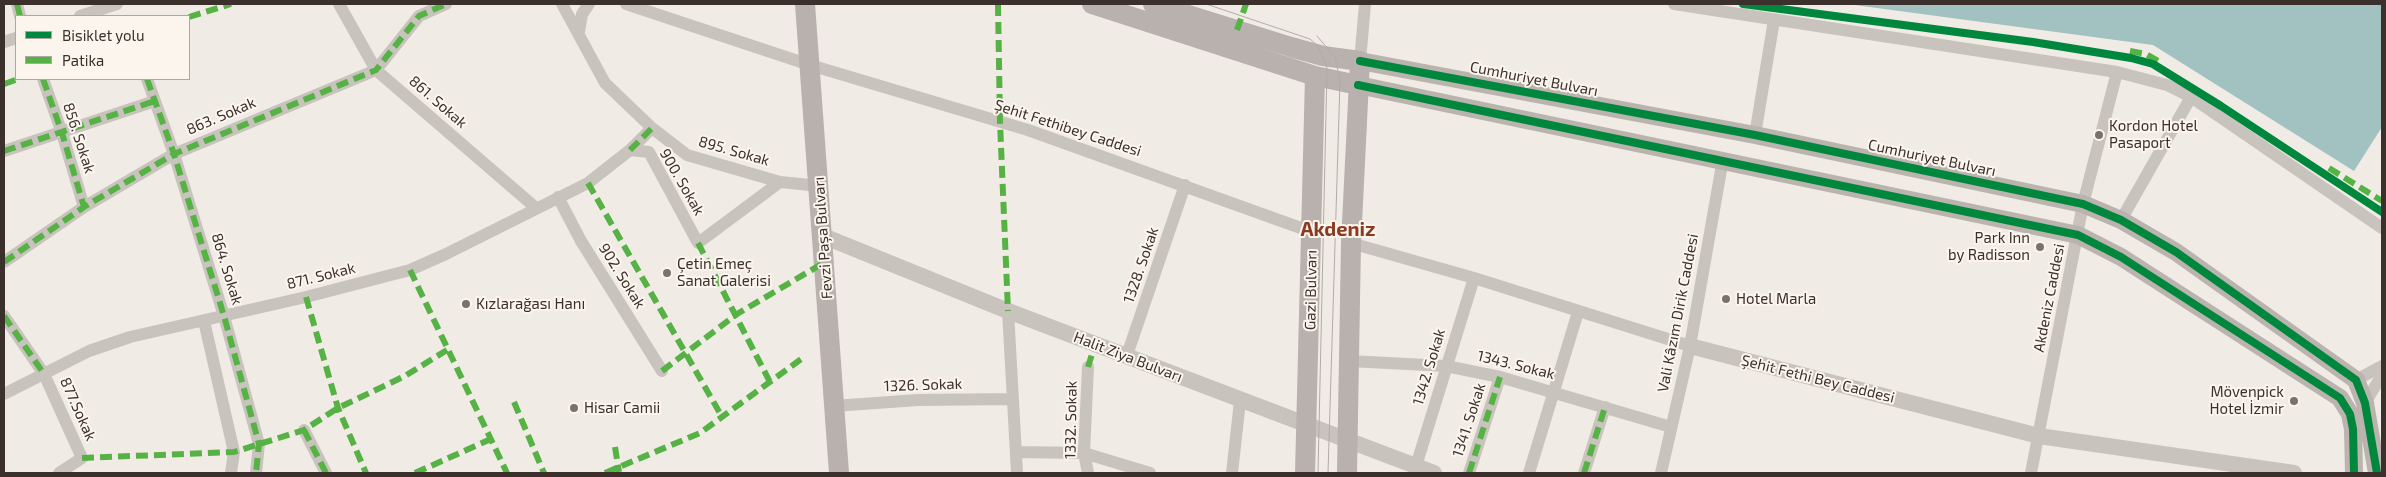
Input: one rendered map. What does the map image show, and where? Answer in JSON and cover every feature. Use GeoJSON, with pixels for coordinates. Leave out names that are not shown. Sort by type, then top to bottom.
{"type":"FeatureCollection","features":[{"type":"Feature","properties":{"kind":"main road","name":"Fevzi Paşa Bulvarı"},"geometry":{"type":"LineString","coordinates":[[806,4],[839,473]]}},
{"type":"Feature","properties":{"kind":"main road"},"geometry":{"type":"LineString","coordinates":[[1092,4],[1315,76],[1724,159],[2078,235],[2121,257],[2340,398],[2350,414],[2353,429],[2354,473]]}},
{"type":"Feature","properties":{"kind":"main road","name":"Cumhuriyet Bulvarı"},"geometry":{"type":"LineString","coordinates":[[1151,5],[1323,56],[1360,61],[1755,135],[2083,204],[2121,220],[2176,252],[2356,380]]}},
{"type":"Feature","properties":{"kind":"main road"},"geometry":{"type":"LineString","coordinates":[[1291,48],[1315,76]]}},
{"type":"Feature","properties":{"kind":"main road"},"geometry":{"type":"LineString","coordinates":[[1347,473],[1351,243],[1360,61]]}},
{"type":"Feature","properties":{"kind":"main road","name":"Gazi Bulvarı"},"geometry":{"type":"LineString","coordinates":[[1305,473],[1308,426],[1315,76]]}},
{"type":"Feature","properties":{"kind":"main road"},"geometry":{"type":"LineString","coordinates":[[2340,398],[2356,380],[2365,403],[2377,473]]}},
{"type":"Feature","properties":{"kind":"street"},"geometry":{"type":"LineString","coordinates":[[83,15],[117,4]]}},
{"type":"Feature","properties":{"kind":"street","name":"861. Sokak"},"geometry":{"type":"LineString","coordinates":[[339,4],[376,70],[536,208]]}},
{"type":"Feature","properties":{"kind":"street","name":"863. Sokak"},"geometry":{"type":"LineString","coordinates":[[4,262],[84,207],[174,154],[376,70],[419,16],[446,4]]}},
{"type":"Feature","properties":{"kind":"street","name":"895. Sokak"},"geometry":{"type":"LineString","coordinates":[[562,4],[579,32],[605,83],[652,128],[688,155],[780,182],[820,186]]}},
{"type":"Feature","properties":{"kind":"street"},"geometry":{"type":"LineString","coordinates":[[579,32],[582,14],[589,4]]}},
{"type":"Feature","properties":{"kind":"street"},"geometry":{"type":"LineString","coordinates":[[626,4],[810,66]]}},
{"type":"Feature","properties":{"kind":"street"},"geometry":{"type":"LineString","coordinates":[[1360,61],[1365,4]]}},
{"type":"Feature","properties":{"kind":"street"},"geometry":{"type":"LineString","coordinates":[[1674,4],[2117,72],[2167,85],[2191,97],[2382,228]]}},
{"type":"Feature","properties":{"kind":"street"},"geometry":{"type":"LineString","coordinates":[[1755,135],[1774,20]]}},
{"type":"Feature","properties":{"kind":"street","name":"Şehit Fethibey Caddesi"},"geometry":{"type":"LineString","coordinates":[[810,66],[1028,130],[1312,232]]}},
{"type":"Feature","properties":{"kind":"street","name":"Akdeniz Caddesi"},"geometry":{"type":"LineString","coordinates":[[2031,473],[2083,204],[2117,72]]}},
{"type":"Feature","properties":{"kind":"street","name":"856. Sokak"},"geometry":{"type":"LineString","coordinates":[[42,80],[62,133],[84,207]]}},
{"type":"Feature","properties":{"kind":"street","name":"864. Sokak"},"geometry":{"type":"LineString","coordinates":[[147,80],[174,154],[224,316],[259,444],[256,473]]}},
{"type":"Feature","properties":{"kind":"street"},"geometry":{"type":"LineString","coordinates":[[2121,220],[2191,97]]}},
{"type":"Feature","properties":{"kind":"street"},"geometry":{"type":"LineString","coordinates":[[4,151],[155,101]]}},
{"type":"Feature","properties":{"kind":"street","name":"871. Sokak"},"geometry":{"type":"LineString","coordinates":[[4,394],[89,351],[130,337],[204,321],[410,270],[588,183],[630,150],[652,128]]}},
{"type":"Feature","properties":{"kind":"street","name":"900. Sokak"},"geometry":{"type":"LineString","coordinates":[[630,150],[649,152],[698,243],[780,182]]}},
{"type":"Feature","properties":{"kind":"street","name":"Vali Kâzım Dirik Caddesi"},"geometry":{"type":"LineString","coordinates":[[1661,473],[1690,346],[1724,159]]}},
{"type":"Feature","properties":{"kind":"street","name":"1328. Sokak"},"geometry":{"type":"LineString","coordinates":[[1126,356],[1185,185]]}},
{"type":"Feature","properties":{"kind":"street","name":"902. Sokak"},"geometry":{"type":"LineString","coordinates":[[558,198],[580,241],[662,371]]}},
{"type":"Feature","properties":{"kind":"street","name":"Halit Ziya Bulvarı"},"geometry":{"type":"LineString","coordinates":[[823,236],[1008,311],[1240,401],[1434,473]]}},
{"type":"Feature","properties":{"kind":"street","name":"Şehit Fethi Bey Caddesi"},"geometry":{"type":"LineString","coordinates":[[1351,243],[1474,278],[1690,346],[2039,436],[2294,473]]}},
{"type":"Feature","properties":{"kind":"street","name":"1342. Sokak"},"geometry":{"type":"LineString","coordinates":[[1416,466],[1474,278]]}},
{"type":"Feature","properties":{"kind":"street"},"geometry":{"type":"LineString","coordinates":[[1008,311],[1016,473]]}},
{"type":"Feature","properties":{"kind":"street"},"geometry":{"type":"LineString","coordinates":[[1529,473],[1578,312]]}},
{"type":"Feature","properties":{"kind":"street","name":"877.Sokak"},"geometry":{"type":"LineString","coordinates":[[4,316],[44,374],[82,458],[59,473]]}},
{"type":"Feature","properties":{"kind":"street"},"geometry":{"type":"LineString","coordinates":[[204,321],[234,452],[231,473]]}},
{"type":"Feature","properties":{"kind":"street","name":"1343. Sokak"},"geometry":{"type":"LineString","coordinates":[[1349,361],[1446,366],[1500,377],[1554,391],[1671,427]]}},
{"type":"Feature","properties":{"kind":"street"},"geometry":{"type":"LineString","coordinates":[[2356,380],[2382,366]]}},
{"type":"Feature","properties":{"kind":"street","name":"1332. Sokak"},"geometry":{"type":"LineString","coordinates":[[1088,367],[1084,452],[1088,473]]}},
{"type":"Feature","properties":{"kind":"street"},"geometry":{"type":"LineString","coordinates":[[2365,403],[2382,375]]}},
{"type":"Feature","properties":{"kind":"street","name":"1341. Sokak"},"geometry":{"type":"LineString","coordinates":[[1469,473],[1500,377]]}},
{"type":"Feature","properties":{"kind":"street","name":"1326. Sokak"},"geometry":{"type":"LineString","coordinates":[[834,406],[918,400],[1013,399]]}},
{"type":"Feature","properties":{"kind":"street"},"geometry":{"type":"LineString","coordinates":[[1232,473],[1240,401]]}},
{"type":"Feature","properties":{"kind":"street"},"geometry":{"type":"LineString","coordinates":[[1584,473],[1605,407]]}},
{"type":"Feature","properties":{"kind":"street"},"geometry":{"type":"LineString","coordinates":[[304,430],[326,473]]}},
{"type":"Feature","properties":{"kind":"street"},"geometry":{"type":"LineString","coordinates":[[1016,452],[1084,452],[1150,473]]}},
{"type":"Feature","properties":{"kind":"water"},"geometry":{"type":"Polygon","coordinates":[[[1847,4],[2382,4],[2382,127],[2354,171],[2153,45],[1847,4]]]}},
{"type":"Feature","properties":{"kind":"tram line"},"geometry":{"type":"LineString","coordinates":[[1206,4],[1310,39],[1318,46],[1327,68],[1318,473]]}},
{"type":"Feature","properties":{"kind":"tram line"},"geometry":{"type":"LineString","coordinates":[[1317,36],[1335,57],[1340,81],[1328,473]]}},
{"type":"Feature","properties":{"kind":"marked path"},"geometry":{"type":"LineString","coordinates":[[17,4],[20,15]]}},
{"type":"Feature","properties":{"kind":"marked path"},"geometry":{"type":"LineString","coordinates":[[190,17],[231,4]]}},
{"type":"Feature","properties":{"kind":"marked path"},"geometry":{"type":"LineString","coordinates":[[4,262],[84,207],[174,154],[376,70],[419,16],[446,4]]}},
{"type":"Feature","properties":{"kind":"marked path"},"geometry":{"type":"LineString","coordinates":[[998,4],[1000,122],[1008,311]]}},
{"type":"Feature","properties":{"kind":"marked path"},"geometry":{"type":"LineString","coordinates":[[1237,30],[1246,4]]}},
{"type":"Feature","properties":{"kind":"marked path"},"geometry":{"type":"LineString","coordinates":[[2130,51],[2146,54],[2158,61]]}},
{"type":"Feature","properties":{"kind":"marked path"},"geometry":{"type":"LineString","coordinates":[[4,84],[15,80]]}},
{"type":"Feature","properties":{"kind":"marked path"},"geometry":{"type":"LineString","coordinates":[[43,80],[62,133],[84,207]]}},
{"type":"Feature","properties":{"kind":"marked path"},"geometry":{"type":"LineString","coordinates":[[147,80],[174,154],[224,316],[259,444],[256,473]]}},
{"type":"Feature","properties":{"kind":"marked path"},"geometry":{"type":"LineString","coordinates":[[4,151],[155,101]]}},
{"type":"Feature","properties":{"kind":"marked path"},"geometry":{"type":"LineString","coordinates":[[630,150],[652,128]]}},
{"type":"Feature","properties":{"kind":"marked path"},"geometry":{"type":"LineString","coordinates":[[2329,168],[2382,201]]}},
{"type":"Feature","properties":{"kind":"marked path"},"geometry":{"type":"LineString","coordinates":[[588,183],[721,415]]}},
{"type":"Feature","properties":{"kind":"marked path"},"geometry":{"type":"LineString","coordinates":[[698,243],[770,382]]}},
{"type":"Feature","properties":{"kind":"marked path"},"geometry":{"type":"LineString","coordinates":[[662,371],[737,314],[825,262]]}},
{"type":"Feature","properties":{"kind":"marked path"},"geometry":{"type":"LineString","coordinates":[[410,270],[507,473]]}},
{"type":"Feature","properties":{"kind":"marked path"},"geometry":{"type":"LineString","coordinates":[[306,297],[338,408],[366,473]]}},
{"type":"Feature","properties":{"kind":"marked path"},"geometry":{"type":"LineString","coordinates":[[4,316],[44,374]]}},
{"type":"Feature","properties":{"kind":"marked path"},"geometry":{"type":"LineString","coordinates":[[1088,367],[1095,344]]}},
{"type":"Feature","properties":{"kind":"marked path"},"geometry":{"type":"LineString","coordinates":[[82,458],[234,452],[304,430],[338,408],[405,376],[447,350]]}},
{"type":"Feature","properties":{"kind":"marked path"},"geometry":{"type":"LineString","coordinates":[[605,473],[700,433],[804,357]]}},
{"type":"Feature","properties":{"kind":"marked path"},"geometry":{"type":"LineString","coordinates":[[1469,473],[1500,377]]}},
{"type":"Feature","properties":{"kind":"marked path"},"geometry":{"type":"LineString","coordinates":[[514,402],[544,473]]}},
{"type":"Feature","properties":{"kind":"marked path"},"geometry":{"type":"LineString","coordinates":[[1584,473],[1605,407]]}},
{"type":"Feature","properties":{"kind":"marked path"},"geometry":{"type":"LineString","coordinates":[[304,430],[326,473]]}},
{"type":"Feature","properties":{"kind":"marked path"},"geometry":{"type":"LineString","coordinates":[[415,473],[491,439]]}},
{"type":"Feature","properties":{"kind":"marked path"},"geometry":{"type":"LineString","coordinates":[[615,447],[619,472]]}},
{"type":"Feature","properties":{"kind":"cycle path"},"geometry":{"type":"LineString","coordinates":[[1743,4],[2033,42],[2131,58],[2153,64],[2221,106],[2382,212]]}},
{"type":"Feature","properties":{"kind":"cycle path"},"geometry":{"type":"LineString","coordinates":[[1360,61],[1755,135],[2083,204],[2121,220],[2176,252],[2356,380],[2365,403],[2377,473]]}},
{"type":"Feature","properties":{"kind":"cycle path"},"geometry":{"type":"LineString","coordinates":[[1358,85],[2078,235],[2121,257],[2340,398],[2350,414],[2353,429],[2354,473]]}},
{"type":"Feature","properties":{"kind":"place","name":"Kordon Hotel Pasaport"},"geometry":{"type":"Point","coordinates":[2099,135]}},
{"type":"Feature","properties":{"kind":"place","name":"Park Inn by Radisson"},"geometry":{"type":"Point","coordinates":[2040,247]}},
{"type":"Feature","properties":{"kind":"place","name":"Çetin Emeç Sanat Galerisi"},"geometry":{"type":"Point","coordinates":[667,273]}},
{"type":"Feature","properties":{"kind":"place","name":"Hotel Marla"},"geometry":{"type":"Point","coordinates":[1726,299]}},
{"type":"Feature","properties":{"kind":"place","name":"Kızlarağası Hanı"},"geometry":{"type":"Point","coordinates":[466,304]}},
{"type":"Feature","properties":{"kind":"place","name":"Mövenpick Hotel İzmir"},"geometry":{"type":"Point","coordinates":[2294,401]}},
{"type":"Feature","properties":{"kind":"place","name":"Hisar Camii"},"geometry":{"type":"Point","coordinates":[574,408]}},
{"type":"Feature","properties":{"kind":"district","name":"Akdeniz"},"geometry":{"type":"Point","coordinates":[1338,229]}}]}
